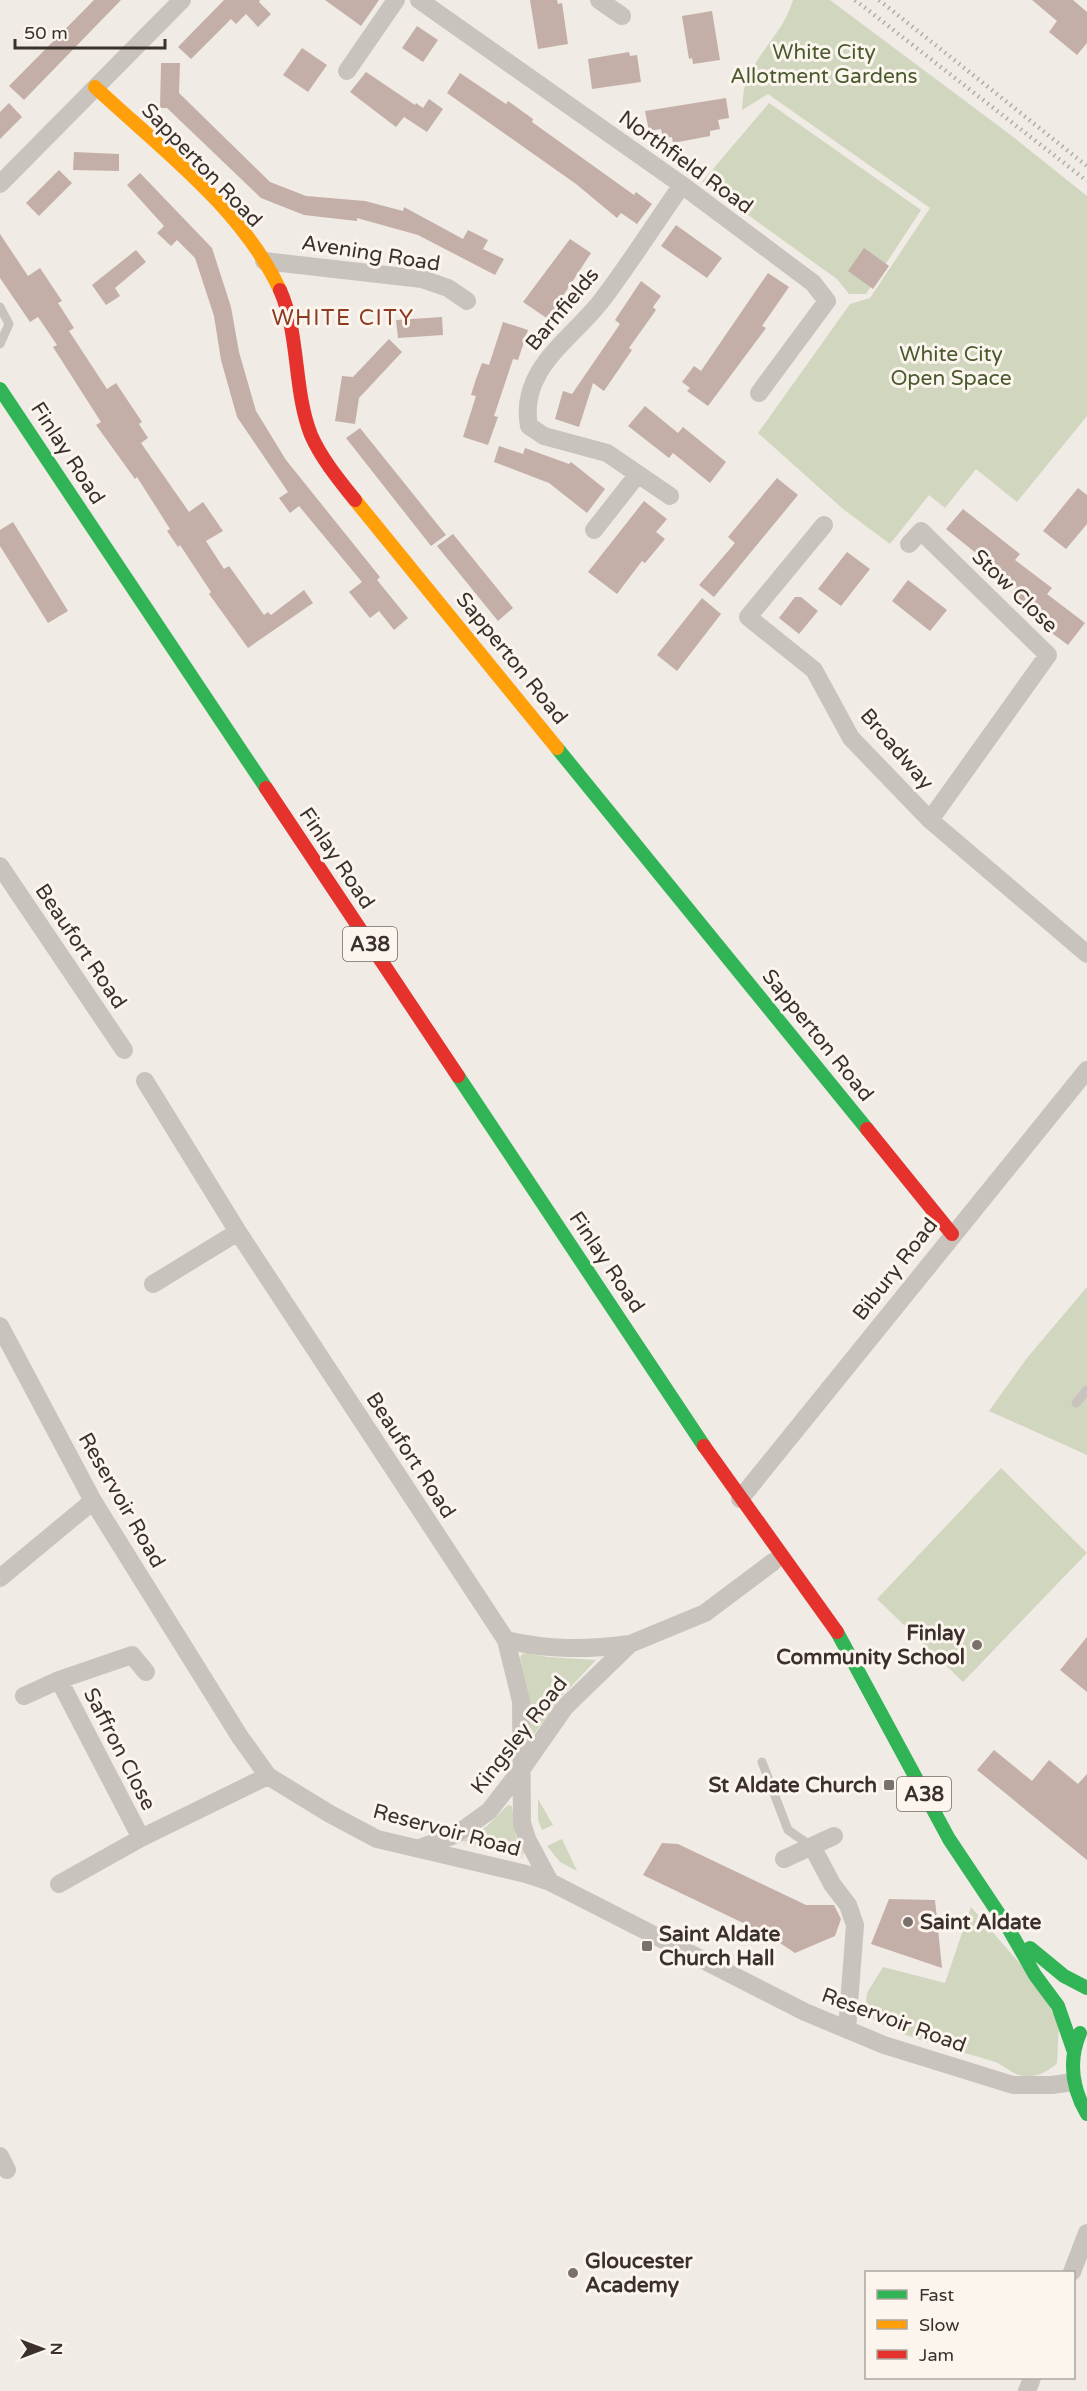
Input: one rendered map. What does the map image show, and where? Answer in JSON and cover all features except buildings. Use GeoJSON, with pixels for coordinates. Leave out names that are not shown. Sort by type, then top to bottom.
{"type":"FeatureCollection","features":[{"type":"Feature","properties":{"kind":"main road","name":"Sapperton Road"},"geometry":{"type":"LineString","coordinates":[[95,87],[228,214],[264,261],[283,299],[301,397],[312,436],[337,477],[952,1234]]}},
{"type":"Feature","properties":{"kind":"main road","name":"Finlay Road"},"geometry":{"type":"LineString","coordinates":[[0,389],[740,1499]]}},
{"type":"Feature","properties":{"kind":"main road","name":"A38"},"geometry":{"type":"LineString","coordinates":[[740,1499],[773,1562],[830,1643],[849,1657]]}},
{"type":"Feature","properties":{"kind":"main road","name":"A38"},"geometry":{"type":"LineString","coordinates":[[740,1499],[839,1635],[949,1839],[1007,1926],[1035,1975],[1058,2006],[1074,2052]]}},
{"type":"Feature","properties":{"kind":"main road","name":"A38"},"geometry":{"type":"LineString","coordinates":[[1007,1926],[1047,1964],[1075,1984],[1087,1988]]}},
{"type":"Feature","properties":{"kind":"main road","name":"A38"},"geometry":{"type":"LineString","coordinates":[[1087,2022],[1078,2036],[1074,2052],[1073,2082],[1087,2114]]}},
{"type":"Feature","properties":{"kind":"street"},"geometry":{"type":"LineString","coordinates":[[0,184],[182,0]]}},
{"type":"Feature","properties":{"kind":"street"},"geometry":{"type":"LineString","coordinates":[[347,71],[396,0]]}},
{"type":"Feature","properties":{"kind":"street","name":"Northfield Road"},"geometry":{"type":"LineString","coordinates":[[419,0],[682,185],[813,284],[827,301],[759,393]]}},
{"type":"Feature","properties":{"kind":"street"},"geometry":{"type":"LineString","coordinates":[[599,0],[622,16]]}},
{"type":"Feature","properties":{"kind":"street","name":"Barnfields"},"geometry":{"type":"LineString","coordinates":[[670,496],[608,453],[544,436],[529,426],[527,400],[544,361],[603,299],[682,185]]}},
{"type":"Feature","properties":{"kind":"street","name":"Avening Road"},"geometry":{"type":"LineString","coordinates":[[264,261],[422,279],[448,288],[467,301]]}},
{"type":"Feature","properties":{"kind":"street"},"geometry":{"type":"LineString","coordinates":[[594,530],[638,474]]}},
{"type":"Feature","properties":{"kind":"street","name":"Broadway"},"geometry":{"type":"LineString","coordinates":[[824,525],[748,617],[814,670],[851,738],[930,820],[1087,954]]}},
{"type":"Feature","properties":{"kind":"street","name":"Stow Close"},"geometry":{"type":"LineString","coordinates":[[909,544],[921,531],[1048,655],[930,820]]}},
{"type":"Feature","properties":{"kind":"street","name":"Beaufort Road"},"geometry":{"type":"LineString","coordinates":[[0,866],[124,1050]]}},
{"type":"Feature","properties":{"kind":"street","name":"Bibury Road"},"geometry":{"type":"LineString","coordinates":[[740,1499],[952,1234],[1087,1070]]}},
{"type":"Feature","properties":{"kind":"street","name":"Beaufort Road"},"geometry":{"type":"LineString","coordinates":[[145,1081],[237,1232],[506,1640],[520,1701],[522,1823],[527,1839],[550,1882]]}},
{"type":"Feature","properties":{"kind":"street"},"geometry":{"type":"LineString","coordinates":[[153,1284],[237,1232]]}},
{"type":"Feature","properties":{"kind":"street","name":"Reservoir Road"},"geometry":{"type":"LineString","coordinates":[[0,1326],[93,1501],[240,1737],[268,1776],[364,1833],[416,1849],[526,1874],[550,1882],[777,1998],[884,2045],[1013,2085],[1052,2085],[1073,2082]]}},
{"type":"Feature","properties":{"kind":"street"},"geometry":{"type":"LineString","coordinates":[[0,1578],[93,1501]]}},
{"type":"Feature","properties":{"kind":"street","name":"Kingsley Road"},"geometry":{"type":"LineString","coordinates":[[416,1849],[442,1842],[484,1816],[521,1770],[565,1707],[630,1644],[705,1613],[773,1562]]}},
{"type":"Feature","properties":{"kind":"street"},"geometry":{"type":"LineString","coordinates":[[506,1640],[545,1649],[564,1650],[630,1644]]}},
{"type":"Feature","properties":{"kind":"street","name":"Saffron Close"},"geometry":{"type":"LineString","coordinates":[[24,1696],[59,1680],[132,1655],[146,1671]]}},
{"type":"Feature","properties":{"kind":"street","name":"Saffron Close"},"geometry":{"type":"LineString","coordinates":[[59,1680],[141,1838]]}},
{"type":"Feature","properties":{"kind":"street","name":"Saffron Close"},"geometry":{"type":"LineString","coordinates":[[59,1884],[141,1838],[268,1776]]}},
{"type":"Feature","properties":{"kind":"street"},"geometry":{"type":"LineString","coordinates":[[784,1859],[813,1848],[834,1836]]}},
{"type":"Feature","properties":{"kind":"street"},"geometry":{"type":"LineString","coordinates":[[813,1848],[832,1884],[848,1905],[855,1925],[847,2030]]}},
{"type":"Feature","properties":{"kind":"street"},"geometry":{"type":"LineString","coordinates":[[1072,2271],[1087,2233]]}},
{"type":"Feature","properties":{"kind":"lane"},"geometry":{"type":"LineString","coordinates":[[0,307],[9,324],[0,344]]}},
{"type":"Feature","properties":{"kind":"lane"},"geometry":{"type":"LineString","coordinates":[[1076,1403],[1087,1390]]}},
{"type":"Feature","properties":{"kind":"lane"},"geometry":{"type":"LineString","coordinates":[[762,1762],[788,1830],[813,1848]]}},
{"type":"Feature","properties":{"kind":"green space"},"geometry":{"type":"Polygon","coordinates":[[[793,0],[830,0],[1012,136],[1087,196],[1087,416],[1017,502],[976,469],[945,508],[929,495],[890,544],[843,509],[758,433],[850,304],[870,298],[930,208],[768,94],[742,110],[745,85],[751,71],[784,22],[793,0]]]}},
{"type":"Feature","properties":{"kind":"green space"},"geometry":{"type":"Polygon","coordinates":[[[769,103],[921,210],[866,294],[849,294],[837,279],[702,182],[769,103]]]}},
{"type":"Feature","properties":{"kind":"green space"},"geometry":{"type":"Polygon","coordinates":[[[1087,1287],[1087,1455],[989,1411],[1027,1358],[1087,1287]]]}},
{"type":"Feature","properties":{"kind":"green space"},"geometry":{"type":"Polygon","coordinates":[[[1001,1468],[1087,1553],[963,1682],[877,1599],[1001,1468]]]}},
{"type":"Feature","properties":{"kind":"green space"},"geometry":{"type":"Polygon","coordinates":[[[522,1654],[548,1657],[596,1660],[563,1695],[534,1734],[530,1731],[528,1693],[520,1658],[522,1654]]]}},
{"type":"Feature","properties":{"kind":"green space"},"geometry":{"type":"Polygon","coordinates":[[[538,1799],[553,1825],[542,1830],[538,1820],[538,1799]]]}},
{"type":"Feature","properties":{"kind":"green space"},"geometry":{"type":"Polygon","coordinates":[[[508,1805],[512,1806],[516,1837],[524,1854],[463,1841],[487,1826],[508,1805]]]}},
{"type":"Feature","properties":{"kind":"green space"},"geometry":{"type":"Polygon","coordinates":[[[562,1839],[577,1871],[560,1862],[547,1846],[562,1839]]]}},
{"type":"Feature","properties":{"kind":"green space"},"geometry":{"type":"Polygon","coordinates":[[[971,1907],[1033,1979],[1059,2023],[1057,2063],[1042,2073],[1033,2076],[1020,2075],[995,2062],[905,2035],[874,2019],[865,2010],[867,1993],[883,1967],[945,1983],[971,1907]]]}},
{"type":"Feature","properties":{"kind":"shaded area"},"geometry":{"type":"Polygon","coordinates":[[[463,1841],[524,1854],[524,1856],[522,1859],[463,1845],[463,1841]]]}},
{"type":"Feature","properties":{"kind":"railway"},"geometry":{"type":"LineString","coordinates":[[855,0],[1087,181]]}},
{"type":"Feature","properties":{"kind":"railway"},"geometry":{"type":"LineString","coordinates":[[879,0],[1087,166]]}},
{"type":"Feature","properties":{"kind":"traffic: fast"},"geometry":{"type":"LineString","coordinates":[[0,389],[266,788]]}},
{"type":"Feature","properties":{"kind":"traffic: fast"},"geometry":{"type":"LineString","coordinates":[[557,748],[867,1129]]}},
{"type":"Feature","properties":{"kind":"traffic: fast"},"geometry":{"type":"LineString","coordinates":[[458,1076],[704,1446]]}},
{"type":"Feature","properties":{"kind":"traffic: fast"},"geometry":{"type":"LineString","coordinates":[[837,1632],[949,1839],[1007,1926],[1035,1975],[1058,2006],[1074,2052]]}},
{"type":"Feature","properties":{"kind":"traffic: fast"},"geometry":{"type":"LineString","coordinates":[[1030,1948],[1064,1976],[1087,1988]]}},
{"type":"Feature","properties":{"kind":"traffic: fast"},"geometry":{"type":"LineString","coordinates":[[1080,2033],[1074,2054],[1073,2074],[1078,2094],[1087,2114]]}},
{"type":"Feature","properties":{"kind":"traffic: slow"},"geometry":{"type":"LineString","coordinates":[[95,87],[172,156],[222,206],[264,260],[280,290]]}},
{"type":"Feature","properties":{"kind":"traffic: slow"},"geometry":{"type":"LineString","coordinates":[[355,500],[557,748]]}},
{"type":"Feature","properties":{"kind":"traffic: jam"},"geometry":{"type":"LineString","coordinates":[[280,290],[291,325],[301,399],[311,435],[325,460],[355,500]]}},
{"type":"Feature","properties":{"kind":"traffic: jam"},"geometry":{"type":"LineString","coordinates":[[266,788],[458,1076]]}},
{"type":"Feature","properties":{"kind":"traffic: jam"},"geometry":{"type":"LineString","coordinates":[[867,1129],[952,1234]]}},
{"type":"Feature","properties":{"kind":"traffic: jam"},"geometry":{"type":"LineString","coordinates":[[704,1446],[837,1632]]}},
{"type":"Feature","properties":{"kind":"place","name":"Finlay Community School"},"geometry":{"type":"Point","coordinates":[977,1645]}},
{"type":"Feature","properties":{"kind":"place","name":"St Aldate Church"},"geometry":{"type":"Point","coordinates":[889,1785]}},
{"type":"Feature","properties":{"kind":"place","name":"Saint Aldate"},"geometry":{"type":"Point","coordinates":[908,1922]}},
{"type":"Feature","properties":{"kind":"place","name":"Saint Aldate Church Hall"},"geometry":{"type":"Point","coordinates":[647,1946]}},
{"type":"Feature","properties":{"kind":"place","name":"Gloucester Academy"},"geometry":{"type":"Point","coordinates":[573,2273]}},
{"type":"Feature","properties":{"kind":"district","name":"WHITE CITY"},"geometry":{"type":"Point","coordinates":[343,317]}},
{"type":"Feature","properties":{"kind":"park label","name":"White City Allotment Gardens"},"geometry":{"type":"Point","coordinates":[824,64]}},
{"type":"Feature","properties":{"kind":"park label","name":"White City Open Space"},"geometry":{"type":"Point","coordinates":[951,366]}}]}
